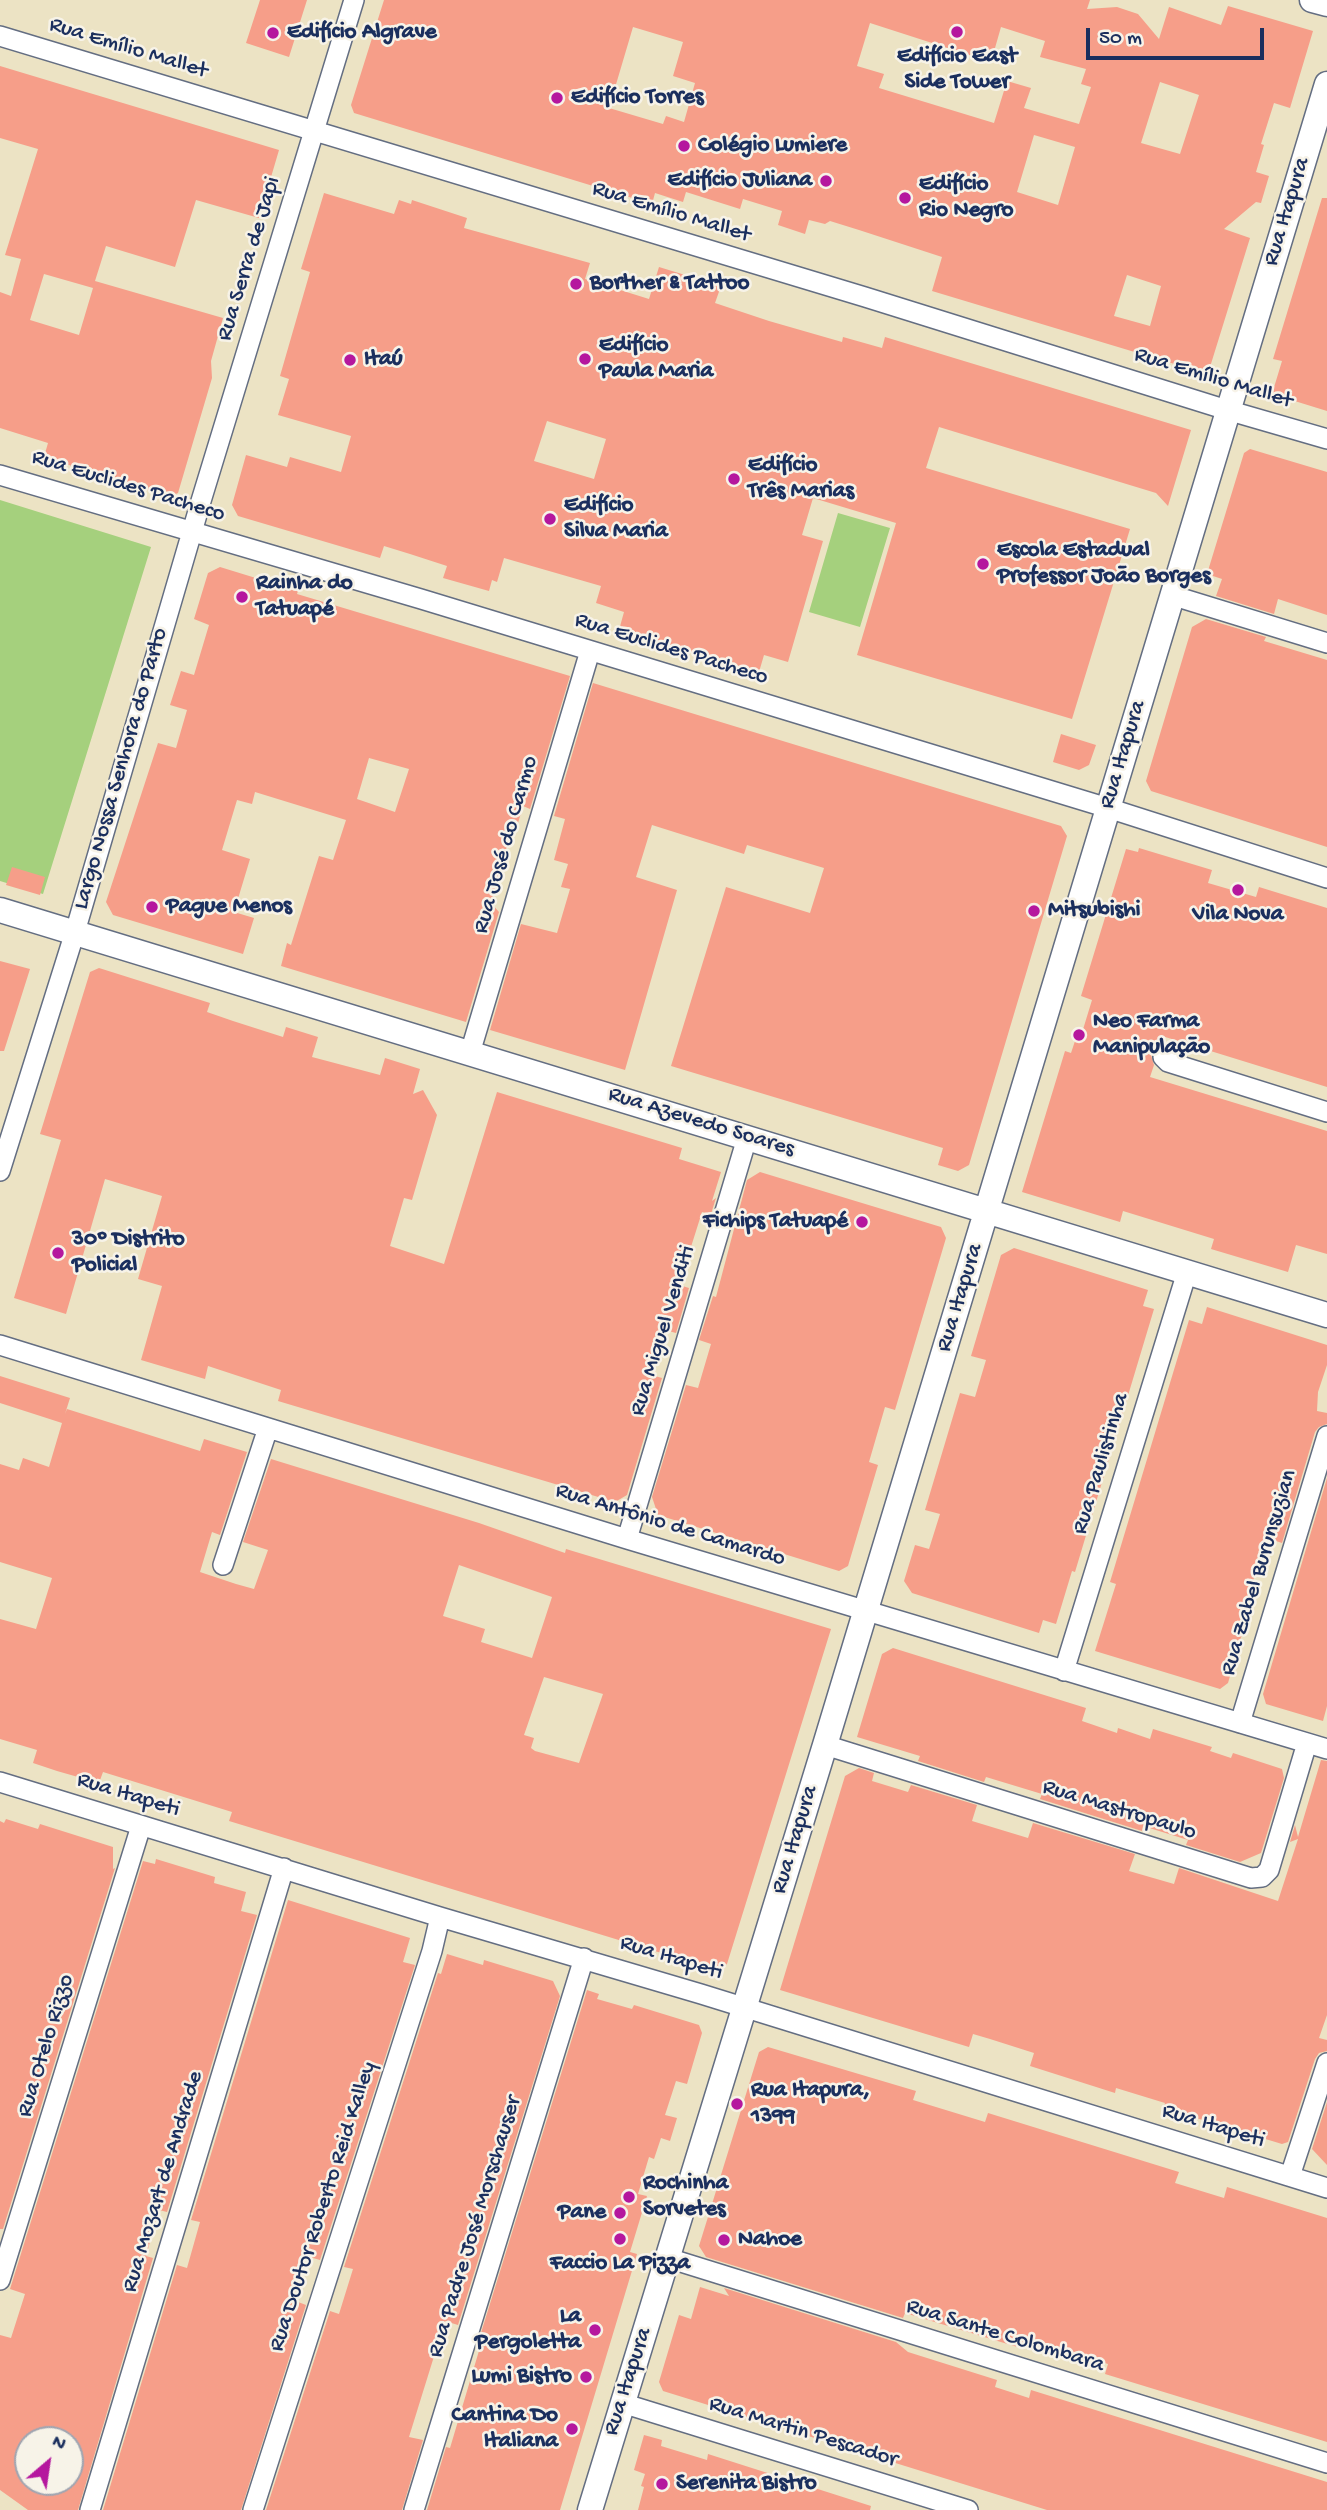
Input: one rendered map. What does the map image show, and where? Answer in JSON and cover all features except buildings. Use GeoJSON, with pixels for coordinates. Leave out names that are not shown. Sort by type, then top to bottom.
{"type":"FeatureCollection","features":[{"type":"Feature","properties":{"kind":"street","name":"Rua Serra de Japi"},"geometry":{"type":"LineString","coordinates":[[192,532],[354,0]]}},
{"type":"Feature","properties":{"kind":"street"},"geometry":{"type":"LineString","coordinates":[[1312,0],[1327,4]]}},
{"type":"Feature","properties":{"kind":"street","name":"Rua Emílio Mallet"},"geometry":{"type":"LineString","coordinates":[[0,36],[1327,439]]}},
{"type":"Feature","properties":{"kind":"street","name":"Rua Itapura"},"geometry":{"type":"LineString","coordinates":[[590,2510],[825,1745],[1327,84]]}},
{"type":"Feature","properties":{"kind":"street","name":"Rua Euclides Pacheco"},"geometry":{"type":"LineString","coordinates":[[0,475],[590,651],[1327,877]]}},
{"type":"Feature","properties":{"kind":"street","name":"Largo Nossa Senhora do Parto"},"geometry":{"type":"LineString","coordinates":[[0,910],[75,932],[192,532]]}},
{"type":"Feature","properties":{"kind":"street"},"geometry":{"type":"LineString","coordinates":[[1171,595],[1327,643]]}},
{"type":"Feature","properties":{"kind":"street","name":"Rua José do Carmo"},"geometry":{"type":"LineString","coordinates":[[471,1053],[590,651]]}},
{"type":"Feature","properties":{"kind":"street"},"geometry":{"type":"LineString","coordinates":[[0,1171],[75,932]]}},
{"type":"Feature","properties":{"kind":"street","name":"Rua Azevedo Soares"},"geometry":{"type":"LineString","coordinates":[[75,932],[1327,1315]]}},
{"type":"Feature","properties":{"kind":"street"},"geometry":{"type":"LineString","coordinates":[[1163,1056],[1168,1062],[1327,1112]]}},
{"type":"Feature","properties":{"kind":"street","name":"Rua Miguel Venditi"},"geometry":{"type":"LineString","coordinates":[[627,1539],[747,1138]]}},
{"type":"Feature","properties":{"kind":"street","name":"Rua Paulistinha"},"geometry":{"type":"LineString","coordinates":[[1063,1671],[1187,1272]]}},
{"type":"Feature","properties":{"kind":"street","name":"Rua Antônio de Camardo"},"geometry":{"type":"LineString","coordinates":[[0,1345],[627,1539],[1327,1749]]}},
{"type":"Feature","properties":{"kind":"street"},"geometry":{"type":"LineString","coordinates":[[223,1565],[268,1428]]}},
{"type":"Feature","properties":{"kind":"street","name":"Rua Zabel Burunsuzian"},"geometry":{"type":"LineString","coordinates":[[1240,1723],[1327,1436]]}},
{"type":"Feature","properties":{"kind":"street","name":"Rua Mastropaulo"},"geometry":{"type":"LineString","coordinates":[[825,1745],[1251,1878],[1262,1877],[1269,1870],[1307,1743]]}},
{"type":"Feature","properties":{"kind":"street","name":"Rua Itapeti"},"geometry":{"type":"LineString","coordinates":[[0,1782],[440,1917],[584,1958],[1327,2188]]}},
{"type":"Feature","properties":{"kind":"street","name":"Rua Otelo Rizzo"},"geometry":{"type":"LineString","coordinates":[[0,2280],[141,1826]]}},
{"type":"Feature","properties":{"kind":"street","name":"Rua Mozart de Andrade"},"geometry":{"type":"LineString","coordinates":[[90,2510],[284,1868]]}},
{"type":"Feature","properties":{"kind":"street","name":"Rua Doutor Roberto Reid Kalley"},"geometry":{"type":"LineString","coordinates":[[253,2510],[432,1951],[440,1917]]}},
{"type":"Feature","properties":{"kind":"street","name":"Rua Padre José Morschauser"},"geometry":{"type":"LineString","coordinates":[[414,2510],[584,1958]]}},
{"type":"Feature","properties":{"kind":"street"},"geometry":{"type":"LineString","coordinates":[[1290,2176],[1327,2063]]}},
{"type":"Feature","properties":{"kind":"street","name":"Rua Sante Colombara"},"geometry":{"type":"LineString","coordinates":[[668,2258],[1327,2463]]}},
{"type":"Feature","properties":{"kind":"street","name":"Rua Martin Pescador"},"geometry":{"type":"LineString","coordinates":[[622,2403],[968,2510]]}},
{"type":"Feature","properties":{"kind":"green space"},"geometry":{"type":"Polygon","coordinates":[[[0,500],[151,547],[43,894],[0,881],[0,500]]]}},
{"type":"Feature","properties":{"kind":"green space"},"geometry":{"type":"Polygon","coordinates":[[[838,513],[890,528],[860,627],[809,612],[838,513]]]}},
{"type":"Feature","properties":{"kind":"place","name":"Edifício East Side Tower"},"geometry":{"type":"Point","coordinates":[957,32]}},
{"type":"Feature","properties":{"kind":"place","name":"Edifício Algrave"},"geometry":{"type":"Point","coordinates":[273,33]}},
{"type":"Feature","properties":{"kind":"place","name":"Edifício Torres"},"geometry":{"type":"Point","coordinates":[557,98]}},
{"type":"Feature","properties":{"kind":"place","name":"Colégio Lumiere"},"geometry":{"type":"Point","coordinates":[684,146]}},
{"type":"Feature","properties":{"kind":"place","name":"Edifício Juliana"},"geometry":{"type":"Point","coordinates":[826,181]}},
{"type":"Feature","properties":{"kind":"place","name":"Edifício Rio Negro"},"geometry":{"type":"Point","coordinates":[905,198]}},
{"type":"Feature","properties":{"kind":"place","name":"Borther & Tattoo"},"geometry":{"type":"Point","coordinates":[576,284]}},
{"type":"Feature","properties":{"kind":"place","name":"Edifício Paula Maria"},"geometry":{"type":"Point","coordinates":[585,359]}},
{"type":"Feature","properties":{"kind":"place","name":"Itaú"},"geometry":{"type":"Point","coordinates":[350,360]}},
{"type":"Feature","properties":{"kind":"place","name":"Edifício Três Marias"},"geometry":{"type":"Point","coordinates":[734,479]}},
{"type":"Feature","properties":{"kind":"place","name":"Edifício Silva Maria"},"geometry":{"type":"Point","coordinates":[550,519]}},
{"type":"Feature","properties":{"kind":"place","name":"Escola Estadual Professor João Borges"},"geometry":{"type":"Point","coordinates":[983,564]}},
{"type":"Feature","properties":{"kind":"place","name":"Rainha do Tatuapé"},"geometry":{"type":"Point","coordinates":[242,597]}},
{"type":"Feature","properties":{"kind":"place","name":"Vila Nova"},"geometry":{"type":"Point","coordinates":[1238,890]}},
{"type":"Feature","properties":{"kind":"place","name":"Pague Menos"},"geometry":{"type":"Point","coordinates":[152,907]}},
{"type":"Feature","properties":{"kind":"place","name":"Mitsubishi"},"geometry":{"type":"Point","coordinates":[1034,911]}},
{"type":"Feature","properties":{"kind":"place","name":"Neo Farma Manipulação"},"geometry":{"type":"Point","coordinates":[1079,1035]}},
{"type":"Feature","properties":{"kind":"place","name":"Fichips Tatuapé"},"geometry":{"type":"Point","coordinates":[862,1222]}},
{"type":"Feature","properties":{"kind":"place","name":"30º Distrito Policial"},"geometry":{"type":"Point","coordinates":[58,1253]}},
{"type":"Feature","properties":{"kind":"place","name":"Rua Itapura, 1399"},"geometry":{"type":"Point","coordinates":[737,2104]}},
{"type":"Feature","properties":{"kind":"place","name":"Rochinha Sorvetes"},"geometry":{"type":"Point","coordinates":[629,2197]}},
{"type":"Feature","properties":{"kind":"place","name":"Pane"},"geometry":{"type":"Point","coordinates":[620,2213]}},
{"type":"Feature","properties":{"kind":"place","name":"Faccio La Pizza"},"geometry":{"type":"Point","coordinates":[620,2239]}},
{"type":"Feature","properties":{"kind":"place","name":"Nahoe"},"geometry":{"type":"Point","coordinates":[724,2240]}},
{"type":"Feature","properties":{"kind":"place","name":"La Pergoletta"},"geometry":{"type":"Point","coordinates":[595,2330]}},
{"type":"Feature","properties":{"kind":"place","name":"Lumi Bistro"},"geometry":{"type":"Point","coordinates":[586,2377]}},
{"type":"Feature","properties":{"kind":"place","name":"Cantina Do Italiana"},"geometry":{"type":"Point","coordinates":[572,2429]}},
{"type":"Feature","properties":{"kind":"place","name":"Serenita Bistro"},"geometry":{"type":"Point","coordinates":[662,2484]}}]}
